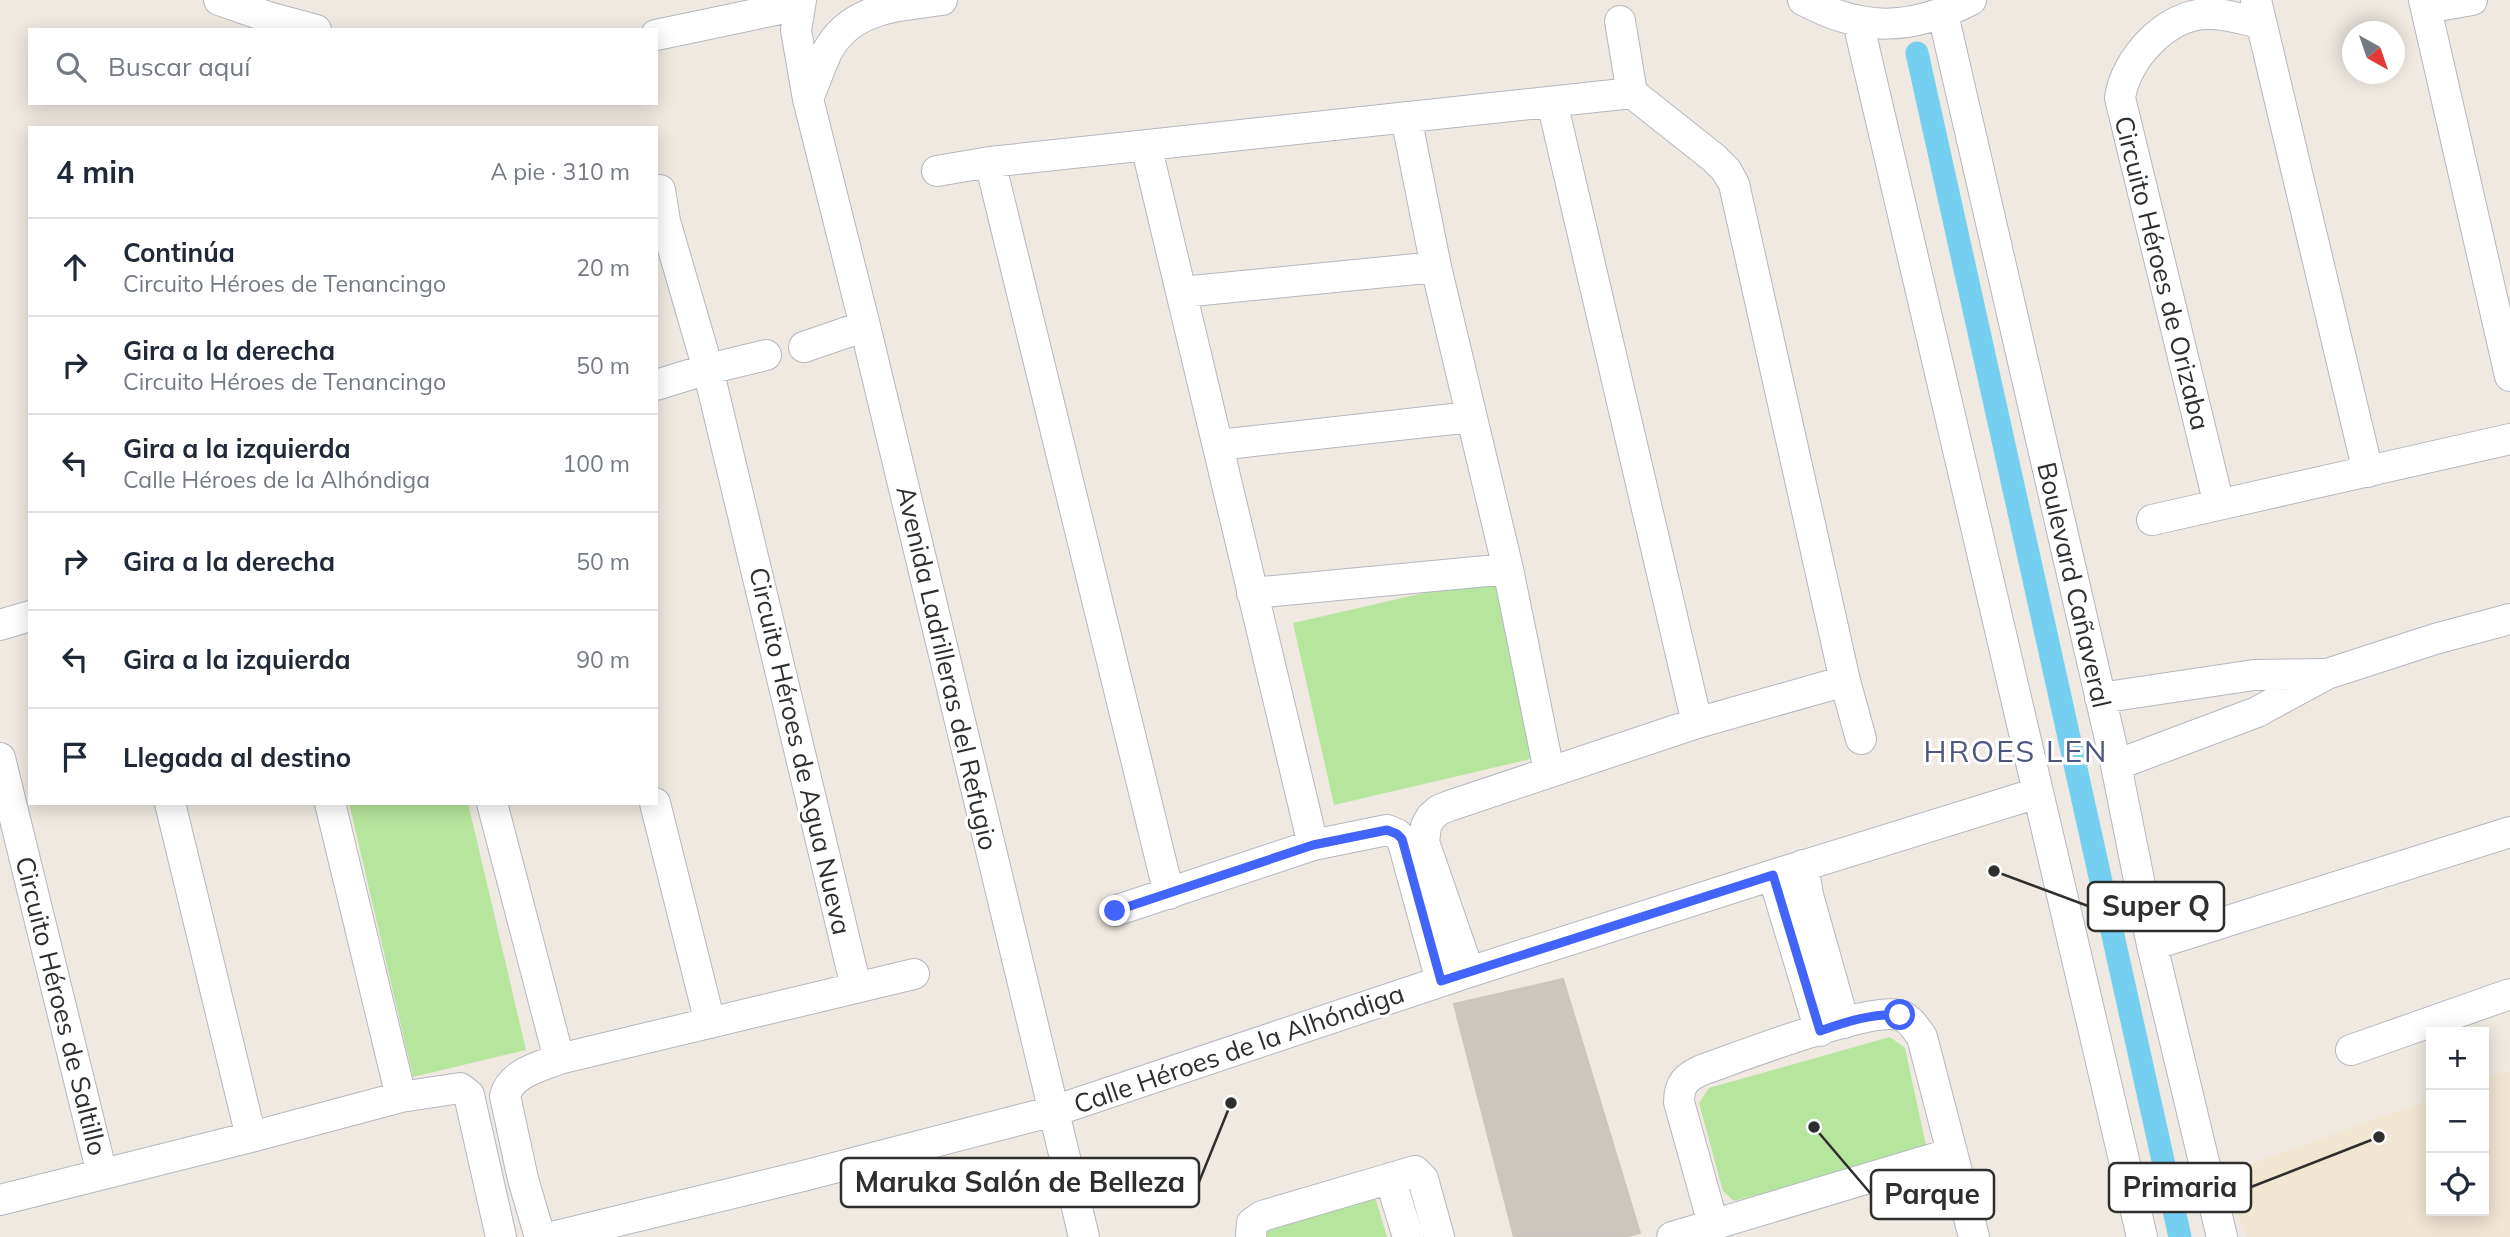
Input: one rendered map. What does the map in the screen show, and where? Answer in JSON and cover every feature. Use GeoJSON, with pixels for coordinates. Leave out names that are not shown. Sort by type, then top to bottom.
{"type":"FeatureCollection","features":[{"type":"Feature","properties":{"kind":"street"},"geometry":{"type":"LineString","coordinates":[[219,0],[268,18],[308,28]]}},
{"type":"Feature","properties":{"kind":"street"},"geometry":{"type":"LineString","coordinates":[[808,99],[828,49],[846,28],[854,8],[885,8],[942,0]]}},
{"type":"Feature","properties":{"kind":"street"},"geometry":{"type":"LineString","coordinates":[[1802,0],[1825,12],[1858,22],[1887,24],[1915,22],[1943,15],[1971,0]]}},
{"type":"Feature","properties":{"kind":"street"},"geometry":{"type":"LineString","coordinates":[[2472,0],[2425,4],[2510,376]]}},
{"type":"Feature","properties":{"kind":"street"},"geometry":{"type":"LineString","coordinates":[[658,35],[800,3]]}},
{"type":"Feature","properties":{"kind":"street","name":"Avenida Ladrilleras del Refugio"},"geometry":{"type":"LineString","coordinates":[[800,3],[796,30],[808,99],[1084,1237]]}},
{"type":"Feature","properties":{"kind":"street","name":"Circuito Héroes de Orizaba"},"geometry":{"type":"LineString","coordinates":[[2219,505],[2120,98],[2122,85],[2138,55],[2168,28],[2207,13],[2258,11],[2368,472]]}},
{"type":"Feature","properties":{"kind":"street","name":"Boulevard Cañaveral"},"geometry":{"type":"LineString","coordinates":[[1943,15],[2116,765],[2152,945],[2222,1237]]}},
{"type":"Feature","properties":{"kind":"street"},"geometry":{"type":"LineString","coordinates":[[1619,21],[1632,93],[1714,158],[1726,170],[1734,184],[1845,681],[1861,739]]}},
{"type":"Feature","properties":{"kind":"street"},"geometry":{"type":"LineString","coordinates":[[1858,22],[2142,1237]]}},
{"type":"Feature","properties":{"kind":"street"},"geometry":{"type":"LineString","coordinates":[[937,171],[990,162],[1632,93]]}},
{"type":"Feature","properties":{"kind":"street"},"geometry":{"type":"LineString","coordinates":[[1552,102],[1697,723]]}},
{"type":"Feature","properties":{"kind":"street"},"geometry":{"type":"LineString","coordinates":[[1406,117],[1436,267],[1508,569],[1549,771]]}},
{"type":"Feature","properties":{"kind":"street"},"geometry":{"type":"LineString","coordinates":[[1146,145],[1313,845]]}},
{"type":"Feature","properties":{"kind":"street"},"geometry":{"type":"LineString","coordinates":[[990,162],[1169,894]]}},
{"type":"Feature","properties":{"kind":"street","name":"Circuito Héroes de Agua Nueva"},"geometry":{"type":"LineString","coordinates":[[660,190],[661,223],[708,369],[856,987]]}},
{"type":"Feature","properties":{"kind":"street"},"geometry":{"type":"LineString","coordinates":[[1182,292],[1436,267]]}},
{"type":"Feature","properties":{"kind":"street"},"geometry":{"type":"LineString","coordinates":[[804,346],[865,326]]}},
{"type":"Feature","properties":{"kind":"street"},"geometry":{"type":"LineString","coordinates":[[658,384],[766,355]]}},
{"type":"Feature","properties":{"kind":"street"},"geometry":{"type":"LineString","coordinates":[[1218,445],[1471,417]]}},
{"type":"Feature","properties":{"kind":"street"},"geometry":{"type":"LineString","coordinates":[[2152,520],[2510,439]]}},
{"type":"Feature","properties":{"kind":"street"},"geometry":{"type":"LineString","coordinates":[[1252,593],[1508,569]]}},
{"type":"Feature","properties":{"kind":"street"},"geometry":{"type":"LineString","coordinates":[[0,625],[28,617]]}},
{"type":"Feature","properties":{"kind":"street"},"geometry":{"type":"LineString","coordinates":[[2116,765],[2257,712],[2327,674],[2435,639],[2510,619]]}},
{"type":"Feature","properties":{"kind":"street"},"geometry":{"type":"LineString","coordinates":[[2100,698],[2254,675],[2327,674]]}},
{"type":"Feature","properties":{"kind":"street"},"geometry":{"type":"LineString","coordinates":[[1469,972],[1424,842],[1426,826],[1439,810],[1697,723],[1845,681]]}},
{"type":"Feature","properties":{"kind":"street","name":"Circuito Héroes de Saltillo"},"geometry":{"type":"LineString","coordinates":[[0,758],[103,1174]]}},
{"type":"Feature","properties":{"kind":"street","name":"Calle Héroes de la Alhóndiga"},"geometry":{"type":"LineString","coordinates":[[552,1237],[1054,1111],[1441,981],[2037,793]]}},
{"type":"Feature","properties":{"kind":"street"},"geometry":{"type":"LineString","coordinates":[[170,805],[251,1137]]}},
{"type":"Feature","properties":{"kind":"street"},"geometry":{"type":"LineString","coordinates":[[330,805],[401,1097]]}},
{"type":"Feature","properties":{"kind":"street"},"geometry":{"type":"LineString","coordinates":[[493,805],[559,1059]]}},
{"type":"Feature","properties":{"kind":"street"},"geometry":{"type":"LineString","coordinates":[[656,805],[710,1023]]}},
{"type":"Feature","properties":{"kind":"street"},"geometry":{"type":"LineString","coordinates":[[1115,911],[1313,845],[1387,830],[1402,839],[1441,981]]}},
{"type":"Feature","properties":{"kind":"street"},"geometry":{"type":"LineString","coordinates":[[2152,945],[2510,832]]}},
{"type":"Feature","properties":{"kind":"street"},"geometry":{"type":"LineString","coordinates":[[1802,865],[1832,1027]]}},
{"type":"Feature","properties":{"kind":"street"},"geometry":{"type":"LineString","coordinates":[[1773,875],[1832,1027]]}},
{"type":"Feature","properties":{"kind":"street"},"geometry":{"type":"LineString","coordinates":[[540,1237],[523,1179],[505,1096],[508,1087],[524,1073],[559,1059],[914,974]]}},
{"type":"Feature","properties":{"kind":"street"},"geometry":{"type":"LineString","coordinates":[[2351,1050],[2510,994]]}},
{"type":"Feature","properties":{"kind":"street"},"geometry":{"type":"LineString","coordinates":[[1713,1224],[1679,1102],[1681,1085],[1690,1075],[1702,1070],[1832,1027],[1888,1014],[1900,1015],[1922,1037],[1974,1237]]}},
{"type":"Feature","properties":{"kind":"street","name":"Circuito Héroes de Saltillo"},"geometry":{"type":"LineString","coordinates":[[0,1200],[401,1097],[460,1088],[469,1095],[501,1237]]}},
{"type":"Feature","properties":{"kind":"street"},"geometry":{"type":"LineString","coordinates":[[1672,1237],[1952,1153]]}},
{"type":"Feature","properties":{"kind":"street"},"geometry":{"type":"LineString","coordinates":[[1251,1237],[1252,1223],[1262,1216],[1415,1171],[1421,1175],[1438,1237]]}},
{"type":"Feature","properties":{"kind":"street"},"geometry":{"type":"LineString","coordinates":[[1390,1178],[1408,1237]]}},
{"type":"Feature","properties":{"kind":"shaded area"},"geometry":{"type":"Polygon","coordinates":[[[2510,1070],[2510,1237],[2247,1237],[2221,1175],[2426,1101],[2426,1216],[2489,1216],[2489,1077],[2510,1070]]]}},
{"type":"Feature","properties":{"kind":"green space"},"geometry":{"type":"Polygon","coordinates":[[[1494,577],[1535,758],[1334,805],[1293,623],[1494,577]]]}},
{"type":"Feature","properties":{"kind":"green space"},"geometry":{"type":"Polygon","coordinates":[[[349,805],[468,805],[526,1050],[413,1077],[349,805]]]}},
{"type":"Feature","properties":{"kind":"green space"},"geometry":{"type":"Polygon","coordinates":[[[1890,1037],[1905,1048],[1927,1150],[1734,1201],[1723,1191],[1699,1103],[1709,1088],[1890,1037]]]}},
{"type":"Feature","properties":{"kind":"green space"},"geometry":{"type":"Polygon","coordinates":[[[1375,1197],[1387,1237],[1262,1237],[1262,1225],[1375,1197]]]}},
{"type":"Feature","properties":{"kind":"building"},"geometry":{"type":"Polygon","coordinates":[[[1563,979],[1640,1233],[1624,1237],[1514,1237],[1454,1004],[1563,979]]]}},
{"type":"Feature","properties":{"kind":"waterway"},"geometry":{"type":"LineString","coordinates":[[1917,53],[2180,1237]]}},
{"type":"Feature","properties":{"kind":"place","name":"Super Q"},"geometry":{"type":"Point","coordinates":[1994,871]}},
{"type":"Feature","properties":{"kind":"place","name":"Maruka Salón de Belleza"},"geometry":{"type":"Point","coordinates":[1231,1103]}},
{"type":"Feature","properties":{"kind":"place","name":"Parque"},"geometry":{"type":"Point","coordinates":[1814,1127]}},
{"type":"Feature","properties":{"kind":"place","name":"Primaria"},"geometry":{"type":"Point","coordinates":[2379,1137]}},
{"type":"Feature","properties":{"kind":"district","name":"HROES LEN"},"geometry":{"type":"Point","coordinates":[2016,752]}},
{"type":"Feature","properties":{"kind":"route"},"geometry":{"type":"LineString","coordinates":[[1115,911],[1313,845],[1387,830],[1402,839],[1441,981],[1773,875],[1820,1031],[1888,1014],[1900,1015]]}}]}
